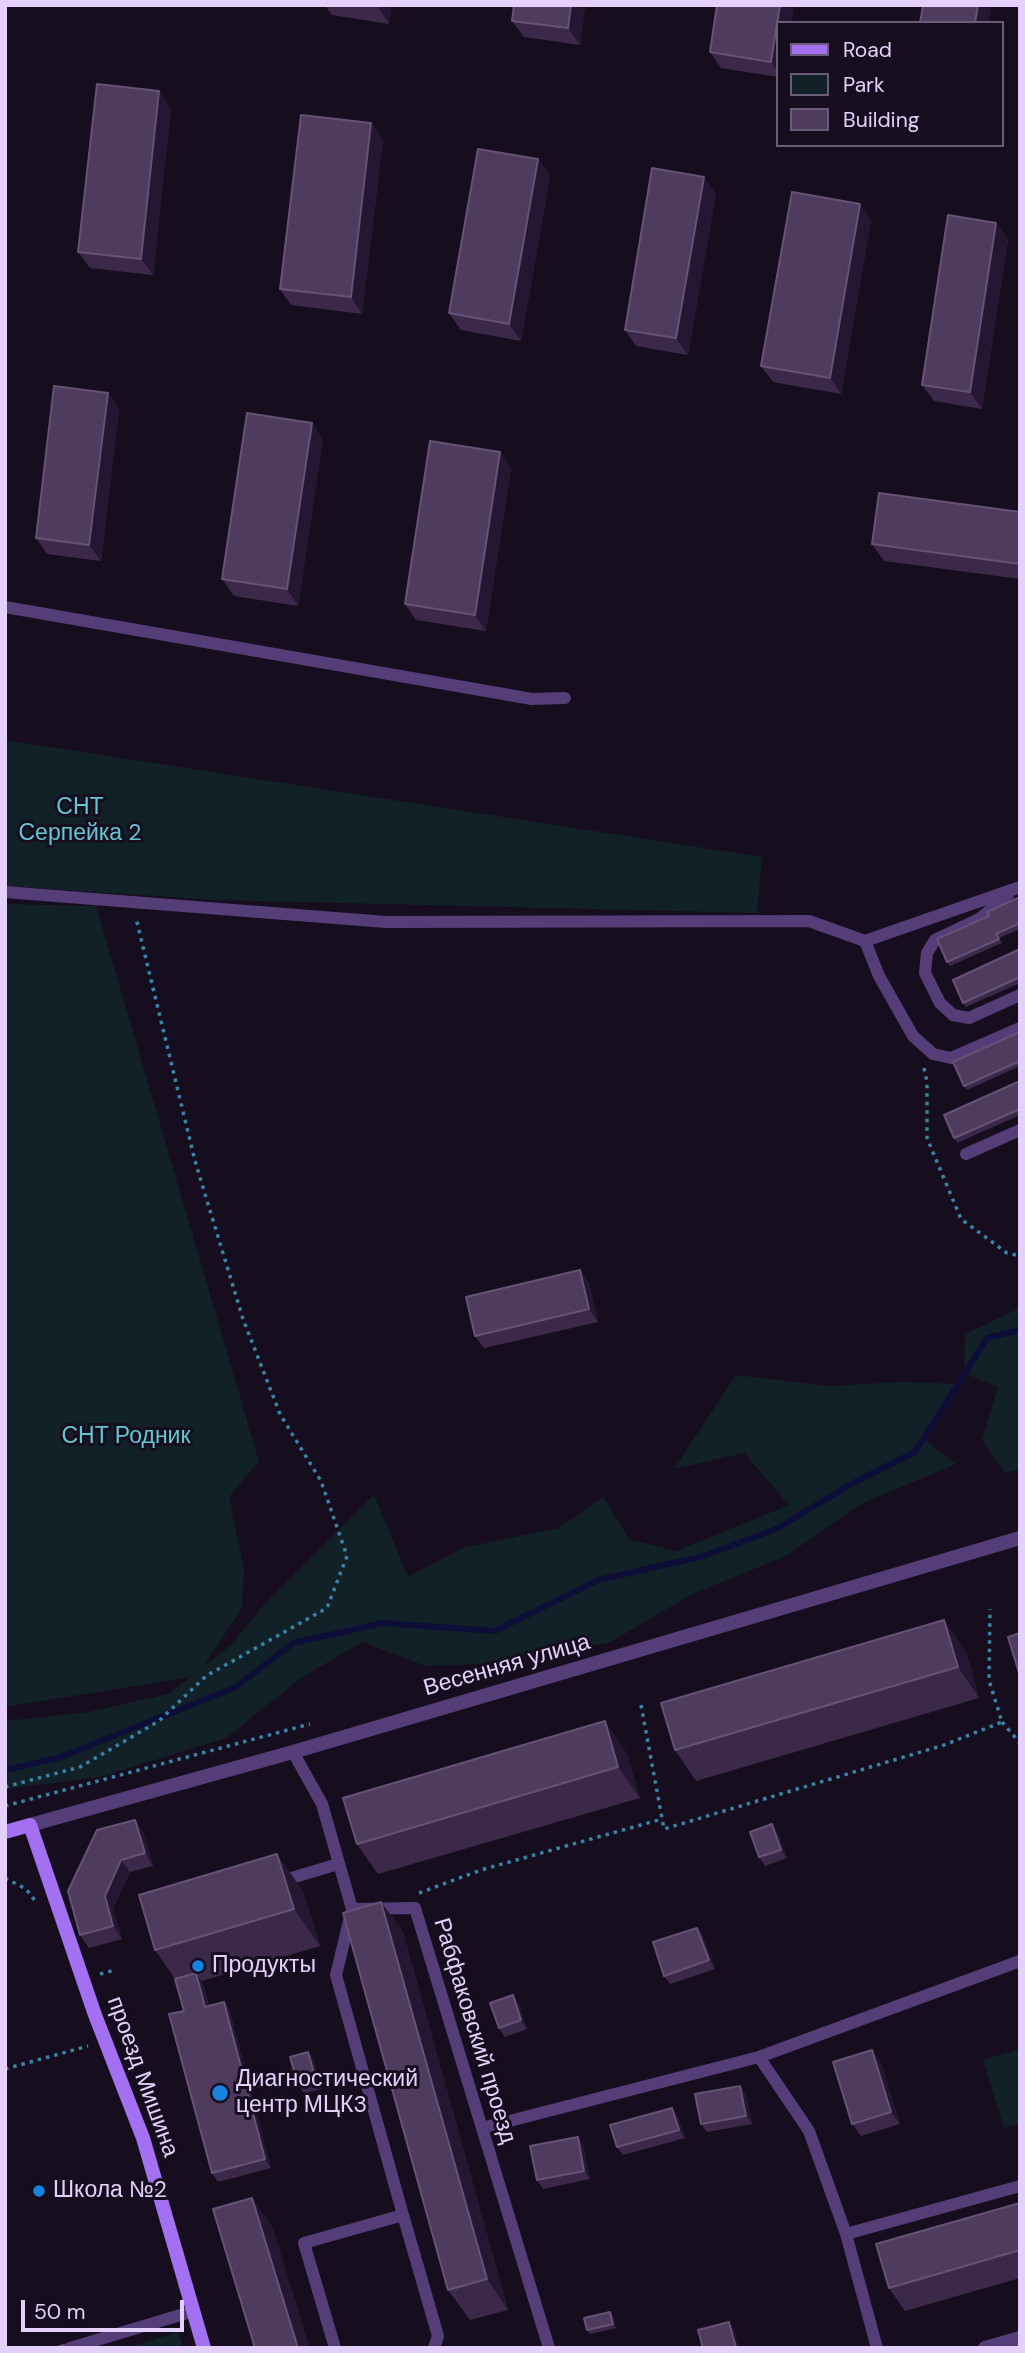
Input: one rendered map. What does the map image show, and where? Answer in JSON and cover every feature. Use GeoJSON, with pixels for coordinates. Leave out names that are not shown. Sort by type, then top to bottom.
{"type":"FeatureCollection","features":[{"type":"Feature","properties":{"kind":"main road","name":"Весенняя улица"},"geometry":{"type":"LineString","coordinates":[[5,1832],[30,1825]]}},
{"type":"Feature","properties":{"kind":"main road","name":"проезд Мишина"},"geometry":{"type":"LineString","coordinates":[[30,1825],[105,2041],[143,2138],[204,2348]]}},
{"type":"Feature","properties":{"kind":"street","name":"Весенняя улица"},"geometry":{"type":"LineString","coordinates":[[30,1825],[293,1752],[1020,1538]]}},
{"type":"Feature","properties":{"kind":"street"},"geometry":{"type":"LineString","coordinates":[[985,2348],[1020,2338]]}},
{"type":"Feature","properties":{"kind":"lane"},"geometry":{"type":"LineString","coordinates":[[5,607],[532,699],[565,698]]}},
{"type":"Feature","properties":{"kind":"lane"},"geometry":{"type":"LineString","coordinates":[[5,892],[386,922],[809,921],[865,941],[1017,888]]}},
{"type":"Feature","properties":{"kind":"lane"},"geometry":{"type":"LineString","coordinates":[[1017,888],[979,919],[935,940],[927,953],[925,973],[940,1003],[953,1015],[969,1018],[1020,995]]}},
{"type":"Feature","properties":{"kind":"lane"},"geometry":{"type":"LineString","coordinates":[[865,941],[879,976],[913,1036],[933,1054],[951,1058],[1020,1028]]}},
{"type":"Feature","properties":{"kind":"lane"},"geometry":{"type":"LineString","coordinates":[[966,1154],[1020,1130]]}},
{"type":"Feature","properties":{"kind":"lane"},"geometry":{"type":"LineString","coordinates":[[293,1752],[321,1804],[352,1909],[336,1975],[438,2336],[434,2348]]}},
{"type":"Feature","properties":{"kind":"lane"},"geometry":{"type":"LineString","coordinates":[[263,1886],[338,1864]]}},
{"type":"Feature","properties":{"kind":"lane","name":"Рабфаковский проезд"},"geometry":{"type":"LineString","coordinates":[[352,1909],[415,1908],[549,2348]]}},
{"type":"Feature","properties":{"kind":"lane"},"geometry":{"type":"LineString","coordinates":[[482,2128],[759,2057],[1020,1961]]}},
{"type":"Feature","properties":{"kind":"lane"},"geometry":{"type":"LineString","coordinates":[[759,2057],[810,2131],[846,2234],[877,2348]]}},
{"type":"Feature","properties":{"kind":"lane"},"geometry":{"type":"LineString","coordinates":[[846,2234],[1020,2186]]}},
{"type":"Feature","properties":{"kind":"lane"},"geometry":{"type":"LineString","coordinates":[[335,2348],[304,2243],[403,2215]]}},
{"type":"Feature","properties":{"kind":"lane"},"geometry":{"type":"LineString","coordinates":[[78,2347],[194,2311]]}},
{"type":"Feature","properties":{"kind":"path"},"geometry":{"type":"LineString","coordinates":[[5,1787],[80,1767],[159,1721],[206,1676],[327,1608],[347,1556],[321,1481],[280,1414],[243,1319],[195,1161],[159,1024],[132,902]]}},
{"type":"Feature","properties":{"kind":"path"},"geometry":{"type":"LineString","coordinates":[[990,1609],[989,1680],[1002,1722],[1020,1743]]}},
{"type":"Feature","properties":{"kind":"path"},"geometry":{"type":"LineString","coordinates":[[641,1705],[664,1829],[944,1745],[1002,1722]]}},
{"type":"Feature","properties":{"kind":"path"},"geometry":{"type":"LineString","coordinates":[[5,1805],[310,1724]]}},
{"type":"Feature","properties":{"kind":"path"},"geometry":{"type":"LineString","coordinates":[[416,1894],[481,1870],[662,1819]]}},
{"type":"Feature","properties":{"kind":"path"},"geometry":{"type":"LineString","coordinates":[[5,2069],[105,2041]]}},
{"type":"Feature","properties":{"kind":"green space","name":"СНТ Серпейка 2"},"geometry":{"type":"Polygon","coordinates":[[[5,740],[762,857],[757,913],[215,900],[5,886],[5,740]]]}},
{"type":"Feature","properties":{"kind":"green space","name":"СНТ Родник"},"geometry":{"type":"Polygon","coordinates":[[[5,904],[96,906],[259,1461],[229,1497],[244,1569],[242,1608],[203,1667],[231,1645],[263,1606],[374,1495],[408,1577],[462,1548],[559,1528],[603,1497],[629,1539],[676,1551],[789,1505],[744,1453],[674,1469],[736,1375],[830,1386],[900,1382],[958,1384],[924,1439],[956,1464],[861,1504],[786,1556],[692,1594],[611,1642],[505,1663],[426,1666],[362,1642],[301,1678],[226,1738],[100,1777],[5,1789],[5,1721],[89,1712],[168,1694],[190,1677],[5,1707],[5,904]]]}},
{"type":"Feature","properties":{"kind":"green space"},"geometry":{"type":"Polygon","coordinates":[[[1020,1308],[1020,1469],[1005,1473],[982,1440],[998,1387],[964,1373],[965,1334],[1020,1308]]]}},
{"type":"Feature","properties":{"kind":"green space"},"geometry":{"type":"Polygon","coordinates":[[[1020,2049],[1020,2124],[1004,2128],[983,2060],[1020,2049]]]}},
{"type":"Feature","properties":{"kind":"green space"},"geometry":{"type":"Polygon","coordinates":[[[178,2332],[183,2348],[128,2348],[178,2332]]]}},
{"type":"Feature","properties":{"kind":"building"},"geometry":{"type":"Polygon","coordinates":[[[514,5],[571,5],[568,28],[512,21],[514,5]]]}},
{"type":"Feature","properties":{"kind":"building"},"geometry":{"type":"Polygon","coordinates":[[[717,5],[780,5],[771,62],[710,52],[717,5]]]}},
{"type":"Feature","properties":{"kind":"building"},"geometry":{"type":"Polygon","coordinates":[[[923,5],[978,5],[975,21],[920,21],[923,5]]]}},
{"type":"Feature","properties":{"kind":"building"},"geometry":{"type":"Polygon","coordinates":[[[97,84],[159,91],[141,259],[78,252],[97,84]]]}},
{"type":"Feature","properties":{"kind":"building"},"geometry":{"type":"Polygon","coordinates":[[[301,115],[371,123],[351,297],[280,289],[301,115]]]}},
{"type":"Feature","properties":{"kind":"building"},"geometry":{"type":"Polygon","coordinates":[[[478,149],[538,159],[509,324],[449,313],[478,149]]]}},
{"type":"Feature","properties":{"kind":"building"},"geometry":{"type":"Polygon","coordinates":[[[652,168],[704,177],[676,338],[625,330],[652,168]]]}},
{"type":"Feature","properties":{"kind":"building"},"geometry":{"type":"Polygon","coordinates":[[[792,192],[860,204],[830,378],[761,366],[792,192]]]}},
{"type":"Feature","properties":{"kind":"building"},"geometry":{"type":"Polygon","coordinates":[[[948,215],[996,223],[970,392],[922,385],[948,215]]]}},
{"type":"Feature","properties":{"kind":"building"},"geometry":{"type":"Polygon","coordinates":[[[54,386],[108,393],[89,545],[36,538],[54,386]]]}},
{"type":"Feature","properties":{"kind":"building"},"geometry":{"type":"Polygon","coordinates":[[[247,413],[312,423],[287,589],[222,579],[247,413]]]}},
{"type":"Feature","properties":{"kind":"building"},"geometry":{"type":"Polygon","coordinates":[[[430,441],[500,452],[475,615],[405,604],[430,441]]]}},
{"type":"Feature","properties":{"kind":"building"},"geometry":{"type":"Polygon","coordinates":[[[879,493],[1020,512],[1020,564],[872,544],[879,493]]]}},
{"type":"Feature","properties":{"kind":"building"},"geometry":{"type":"Polygon","coordinates":[[[1020,897],[1020,923],[996,934],[999,939],[947,962],[937,939],[989,916],[987,912],[1020,897]]]}},
{"type":"Feature","properties":{"kind":"building"},"geometry":{"type":"Polygon","coordinates":[[[1020,949],[1020,977],[963,1003],[953,980],[1020,949]]]}},
{"type":"Feature","properties":{"kind":"building"},"geometry":{"type":"Polygon","coordinates":[[[1020,1032],[1020,1061],[964,1086],[953,1062],[1020,1032]]]}},
{"type":"Feature","properties":{"kind":"building"},"geometry":{"type":"Polygon","coordinates":[[[1020,1081],[1020,1109],[954,1138],[944,1115],[1020,1081]]]}},
{"type":"Feature","properties":{"kind":"building"},"geometry":{"type":"Polygon","coordinates":[[[580,1270],[589,1309],[475,1336],[466,1297],[580,1270]]]}},
{"type":"Feature","properties":{"kind":"building"},"geometry":{"type":"Polygon","coordinates":[[[944,1620],[958,1667],[675,1750],[661,1703],[944,1620]]]}},
{"type":"Feature","properties":{"kind":"building"},"geometry":{"type":"Polygon","coordinates":[[[1020,1633],[1020,1676],[1008,1637],[1020,1633]]]}},
{"type":"Feature","properties":{"kind":"building"},"geometry":{"type":"Polygon","coordinates":[[[605,1721],[618,1767],[357,1844],[343,1798],[605,1721]]]}},
{"type":"Feature","properties":{"kind":"building"},"geometry":{"type":"Polygon","coordinates":[[[135,1820],[145,1853],[121,1860],[105,1896],[113,1926],[80,1935],[68,1891],[97,1830],[135,1820]]]}},
{"type":"Feature","properties":{"kind":"building"},"geometry":{"type":"Polygon","coordinates":[[[772,1824],[781,1850],[759,1857],[750,1832],[772,1824]]]}},
{"type":"Feature","properties":{"kind":"building"},"geometry":{"type":"Polygon","coordinates":[[[277,1854],[294,1909],[155,1950],[139,1895],[277,1854]]]}},
{"type":"Feature","properties":{"kind":"building"},"geometry":{"type":"Polygon","coordinates":[[[381,1902],[487,2279],[448,2290],[343,1913],[381,1902]]]}},
{"type":"Feature","properties":{"kind":"building"},"geometry":{"type":"Polygon","coordinates":[[[697,1928],[709,1960],[664,1976],[653,1942],[697,1928]]]}},
{"type":"Feature","properties":{"kind":"building"},"geometry":{"type":"Polygon","coordinates":[[[196,1973],[205,2007],[224,2002],[265,2159],[212,2173],[169,2014],[184,2011],[175,1979],[196,1973]]]}},
{"type":"Feature","properties":{"kind":"building"},"geometry":{"type":"Polygon","coordinates":[[[513,1995],[521,2020],[499,2028],[490,2003],[513,1995]]]}},
{"type":"Feature","properties":{"kind":"building"},"geometry":{"type":"Polygon","coordinates":[[[872,2050],[891,2112],[852,2124],[833,2062],[872,2050]]]}},
{"type":"Feature","properties":{"kind":"building"},"geometry":{"type":"Polygon","coordinates":[[[308,2052],[316,2080],[298,2085],[290,2057],[308,2052]]]}},
{"type":"Feature","properties":{"kind":"building"},"geometry":{"type":"Polygon","coordinates":[[[740,2086],[746,2116],[701,2124],[695,2094],[740,2086]]]}},
{"type":"Feature","properties":{"kind":"building"},"geometry":{"type":"Polygon","coordinates":[[[672,2108],[679,2130],[617,2147],[610,2125],[672,2108]]]}},
{"type":"Feature","properties":{"kind":"building"},"geometry":{"type":"Polygon","coordinates":[[[578,2137],[584,2171],[537,2180],[530,2146],[578,2137]]]}},
{"type":"Feature","properties":{"kind":"building"},"geometry":{"type":"Polygon","coordinates":[[[252,2198],[298,2348],[255,2348],[213,2209],[252,2198]]]}},
{"type":"Feature","properties":{"kind":"building"},"geometry":{"type":"Polygon","coordinates":[[[1020,2203],[1020,2250],[889,2288],[876,2244],[1020,2203]]]}},
{"type":"Feature","properties":{"kind":"building"},"geometry":{"type":"Polygon","coordinates":[[[610,2312],[613,2324],[587,2330],[584,2318],[610,2312]]]}},
{"type":"Feature","properties":{"kind":"building"},"geometry":{"type":"Polygon","coordinates":[[[729,2322],[736,2348],[703,2348],[698,2330],[729,2322]]]}},
{"type":"Feature","properties":{"kind":"waterway"},"geometry":{"type":"LineString","coordinates":[[5,1770],[58,1758],[236,1687],[293,1643],[383,1623],[495,1631],[598,1580],[704,1556],[776,1529],[853,1483],[915,1452],[987,1338],[1020,1330]]}},
{"type":"Feature","properties":{"kind":"place","name":"Продукты"},"geometry":{"type":"Point","coordinates":[198,1966]}},
{"type":"Feature","properties":{"kind":"place","name":"Диагностический центр МЦК3"},"geometry":{"type":"Point","coordinates":[220,2093]}},
{"type":"Feature","properties":{"kind":"place","name":"Школа №2"},"geometry":{"type":"Point","coordinates":[39,2191]}}]}
